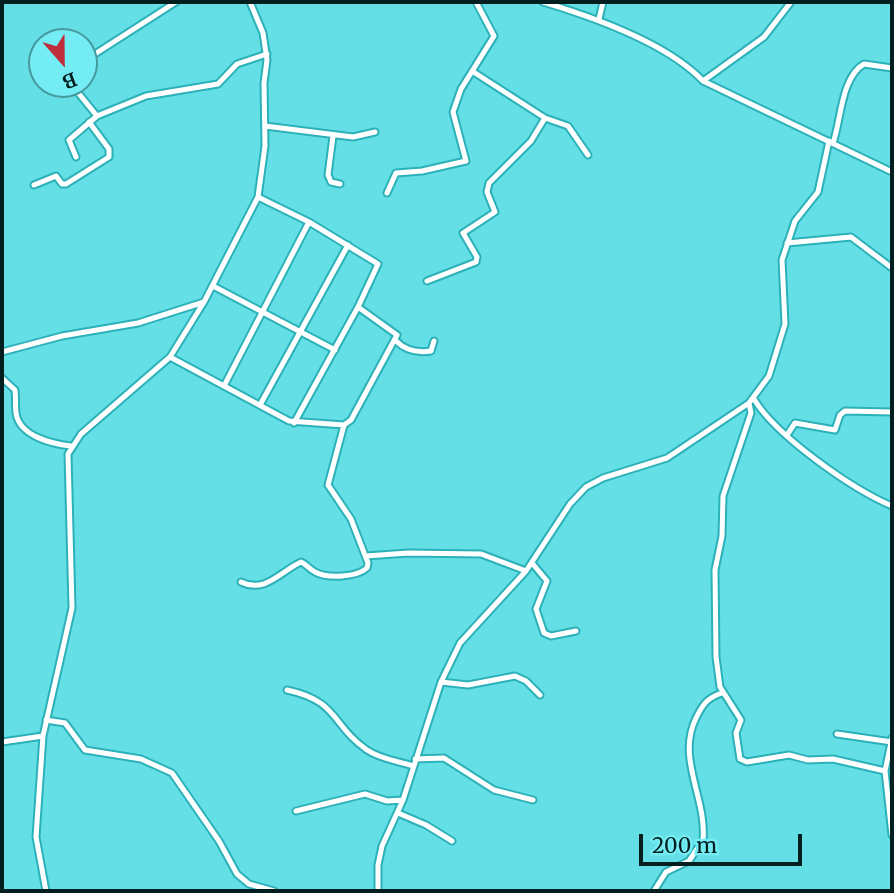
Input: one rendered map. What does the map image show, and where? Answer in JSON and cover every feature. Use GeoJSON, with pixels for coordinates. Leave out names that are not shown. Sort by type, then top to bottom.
{"type":"FeatureCollection","features":[{"type":"Feature","properties":{"kind":"street"},"geometry":{"type":"LineString","coordinates":[[98,52],[176,2]]}},
{"type":"Feature","properties":{"kind":"street"},"geometry":{"type":"LineString","coordinates":[[46,891],[36,837],[43,736],[72,608],[67,464],[71,446],[80,434],[170,357],[213,286],[258,197],[264,163],[267,54],[263,33],[250,2]]}},
{"type":"Feature","properties":{"kind":"street"},"geometry":{"type":"LineString","coordinates":[[387,193],[396,173],[422,171],[466,161],[453,112],[457,97],[494,36],[476,2]]}},
{"type":"Feature","properties":{"kind":"street"},"geometry":{"type":"LineString","coordinates":[[543,2],[599,19],[691,68],[703,82],[892,172]]}},
{"type":"Feature","properties":{"kind":"street"},"geometry":{"type":"LineString","coordinates":[[599,19],[603,2]]}},
{"type":"Feature","properties":{"kind":"street"},"geometry":{"type":"LineString","coordinates":[[703,82],[764,37],[791,2]]}},
{"type":"Feature","properties":{"kind":"street"},"geometry":{"type":"LineString","coordinates":[[76,157],[69,140],[97,116],[150,95],[170,94],[218,84],[236,64],[267,54]]}},
{"type":"Feature","properties":{"kind":"street"},"geometry":{"type":"LineString","coordinates":[[379,891],[380,856],[403,800],[441,682],[460,643],[526,571],[570,504],[586,487],[603,478],[667,458],[752,401],[769,376],[783,332],[786,309],[781,266],[787,243],[795,221],[818,192],[845,94],[858,69],[864,64],[892,68]]}},
{"type":"Feature","properties":{"kind":"street"},"geometry":{"type":"LineString","coordinates":[[472,71],[545,118],[568,126],[589,155]]}},
{"type":"Feature","properties":{"kind":"street"},"geometry":{"type":"LineString","coordinates":[[82,98],[97,116]]}},
{"type":"Feature","properties":{"kind":"street"},"geometry":{"type":"LineString","coordinates":[[426,281],[476,262],[477,257],[463,233],[495,212],[487,192],[489,183],[531,141],[545,118]]}},
{"type":"Feature","properties":{"kind":"street"},"geometry":{"type":"LineString","coordinates":[[34,185],[55,176],[62,184],[66,184],[109,158],[107,145],[89,122]]}},
{"type":"Feature","properties":{"kind":"street"},"geometry":{"type":"LineString","coordinates":[[265,126],[354,138],[375,132]]}},
{"type":"Feature","properties":{"kind":"street"},"geometry":{"type":"LineString","coordinates":[[333,136],[328,175],[331,182],[340,184]]}},
{"type":"Feature","properties":{"kind":"street"},"geometry":{"type":"LineString","coordinates":[[258,197],[309,222],[378,264],[359,307],[294,423]]}},
{"type":"Feature","properties":{"kind":"street"},"geometry":{"type":"LineString","coordinates":[[224,386],[309,222]]}},
{"type":"Feature","properties":{"kind":"street"},"geometry":{"type":"LineString","coordinates":[[787,243],[851,237],[892,268]]}},
{"type":"Feature","properties":{"kind":"street"},"geometry":{"type":"LineString","coordinates":[[260,405],[348,245]]}},
{"type":"Feature","properties":{"kind":"street"},"geometry":{"type":"LineString","coordinates":[[213,286],[335,350]]}},
{"type":"Feature","properties":{"kind":"street"},"geometry":{"type":"LineString","coordinates":[[2,352],[62,335],[141,322],[204,302]]}},
{"type":"Feature","properties":{"kind":"street"},"geometry":{"type":"LineString","coordinates":[[170,357],[294,423],[344,425],[351,420],[396,341],[395,332],[359,307]]}},
{"type":"Feature","properties":{"kind":"street"},"geometry":{"type":"LineString","coordinates":[[396,341],[405,348],[421,352],[431,351],[434,341]]}},
{"type":"Feature","properties":{"kind":"street"},"geometry":{"type":"LineString","coordinates":[[2,378],[15,390],[16,414],[21,425],[47,442],[71,446]]}},
{"type":"Feature","properties":{"kind":"street"},"geometry":{"type":"LineString","coordinates":[[752,401],[766,418],[787,435],[834,470],[892,506]]}},
{"type":"Feature","properties":{"kind":"street"},"geometry":{"type":"LineString","coordinates":[[752,401],[751,413],[723,496],[721,542],[715,570],[716,657],[722,693],[741,720],[736,733],[742,762],[789,755],[808,760],[833,759],[885,771]]}},
{"type":"Feature","properties":{"kind":"street"},"geometry":{"type":"LineString","coordinates":[[787,435],[795,423],[835,430],[845,411],[892,412]]}},
{"type":"Feature","properties":{"kind":"street"},"geometry":{"type":"LineString","coordinates":[[241,582],[257,586],[279,577],[300,562],[320,574],[360,573],[367,568],[366,556],[351,519],[328,485],[344,425]]}},
{"type":"Feature","properties":{"kind":"street"},"geometry":{"type":"LineString","coordinates":[[366,556],[408,553],[481,554],[526,571]]}},
{"type":"Feature","properties":{"kind":"street"},"geometry":{"type":"LineString","coordinates":[[532,563],[547,581],[536,609],[544,633],[551,636],[576,632]]}},
{"type":"Feature","properties":{"kind":"street"},"geometry":{"type":"LineString","coordinates":[[441,682],[464,686],[515,676],[526,681],[540,695]]}},
{"type":"Feature","properties":{"kind":"street"},"geometry":{"type":"LineString","coordinates":[[287,690],[307,694],[322,702],[369,752],[413,766]]}},
{"type":"Feature","properties":{"kind":"street"},"geometry":{"type":"LineString","coordinates":[[654,891],[666,872],[689,861],[703,840],[696,787],[689,761],[688,737],[703,704],[722,693]]}},
{"type":"Feature","properties":{"kind":"street"},"geometry":{"type":"LineString","coordinates":[[46,720],[65,723],[85,750],[141,759],[172,773],[219,841],[237,874],[249,884],[274,891]]}},
{"type":"Feature","properties":{"kind":"street"},"geometry":{"type":"LineString","coordinates":[[836,734],[892,740],[885,771],[892,835]]}},
{"type":"Feature","properties":{"kind":"street"},"geometry":{"type":"LineString","coordinates":[[2,742],[43,736]]}},
{"type":"Feature","properties":{"kind":"street"},"geometry":{"type":"LineString","coordinates":[[415,759],[444,758],[494,790],[533,800]]}},
{"type":"Feature","properties":{"kind":"street"},"geometry":{"type":"LineString","coordinates":[[296,811],[359,795],[387,801],[403,800]]}},
{"type":"Feature","properties":{"kind":"street"},"geometry":{"type":"LineString","coordinates":[[398,813],[426,825],[452,841]]}}]}
